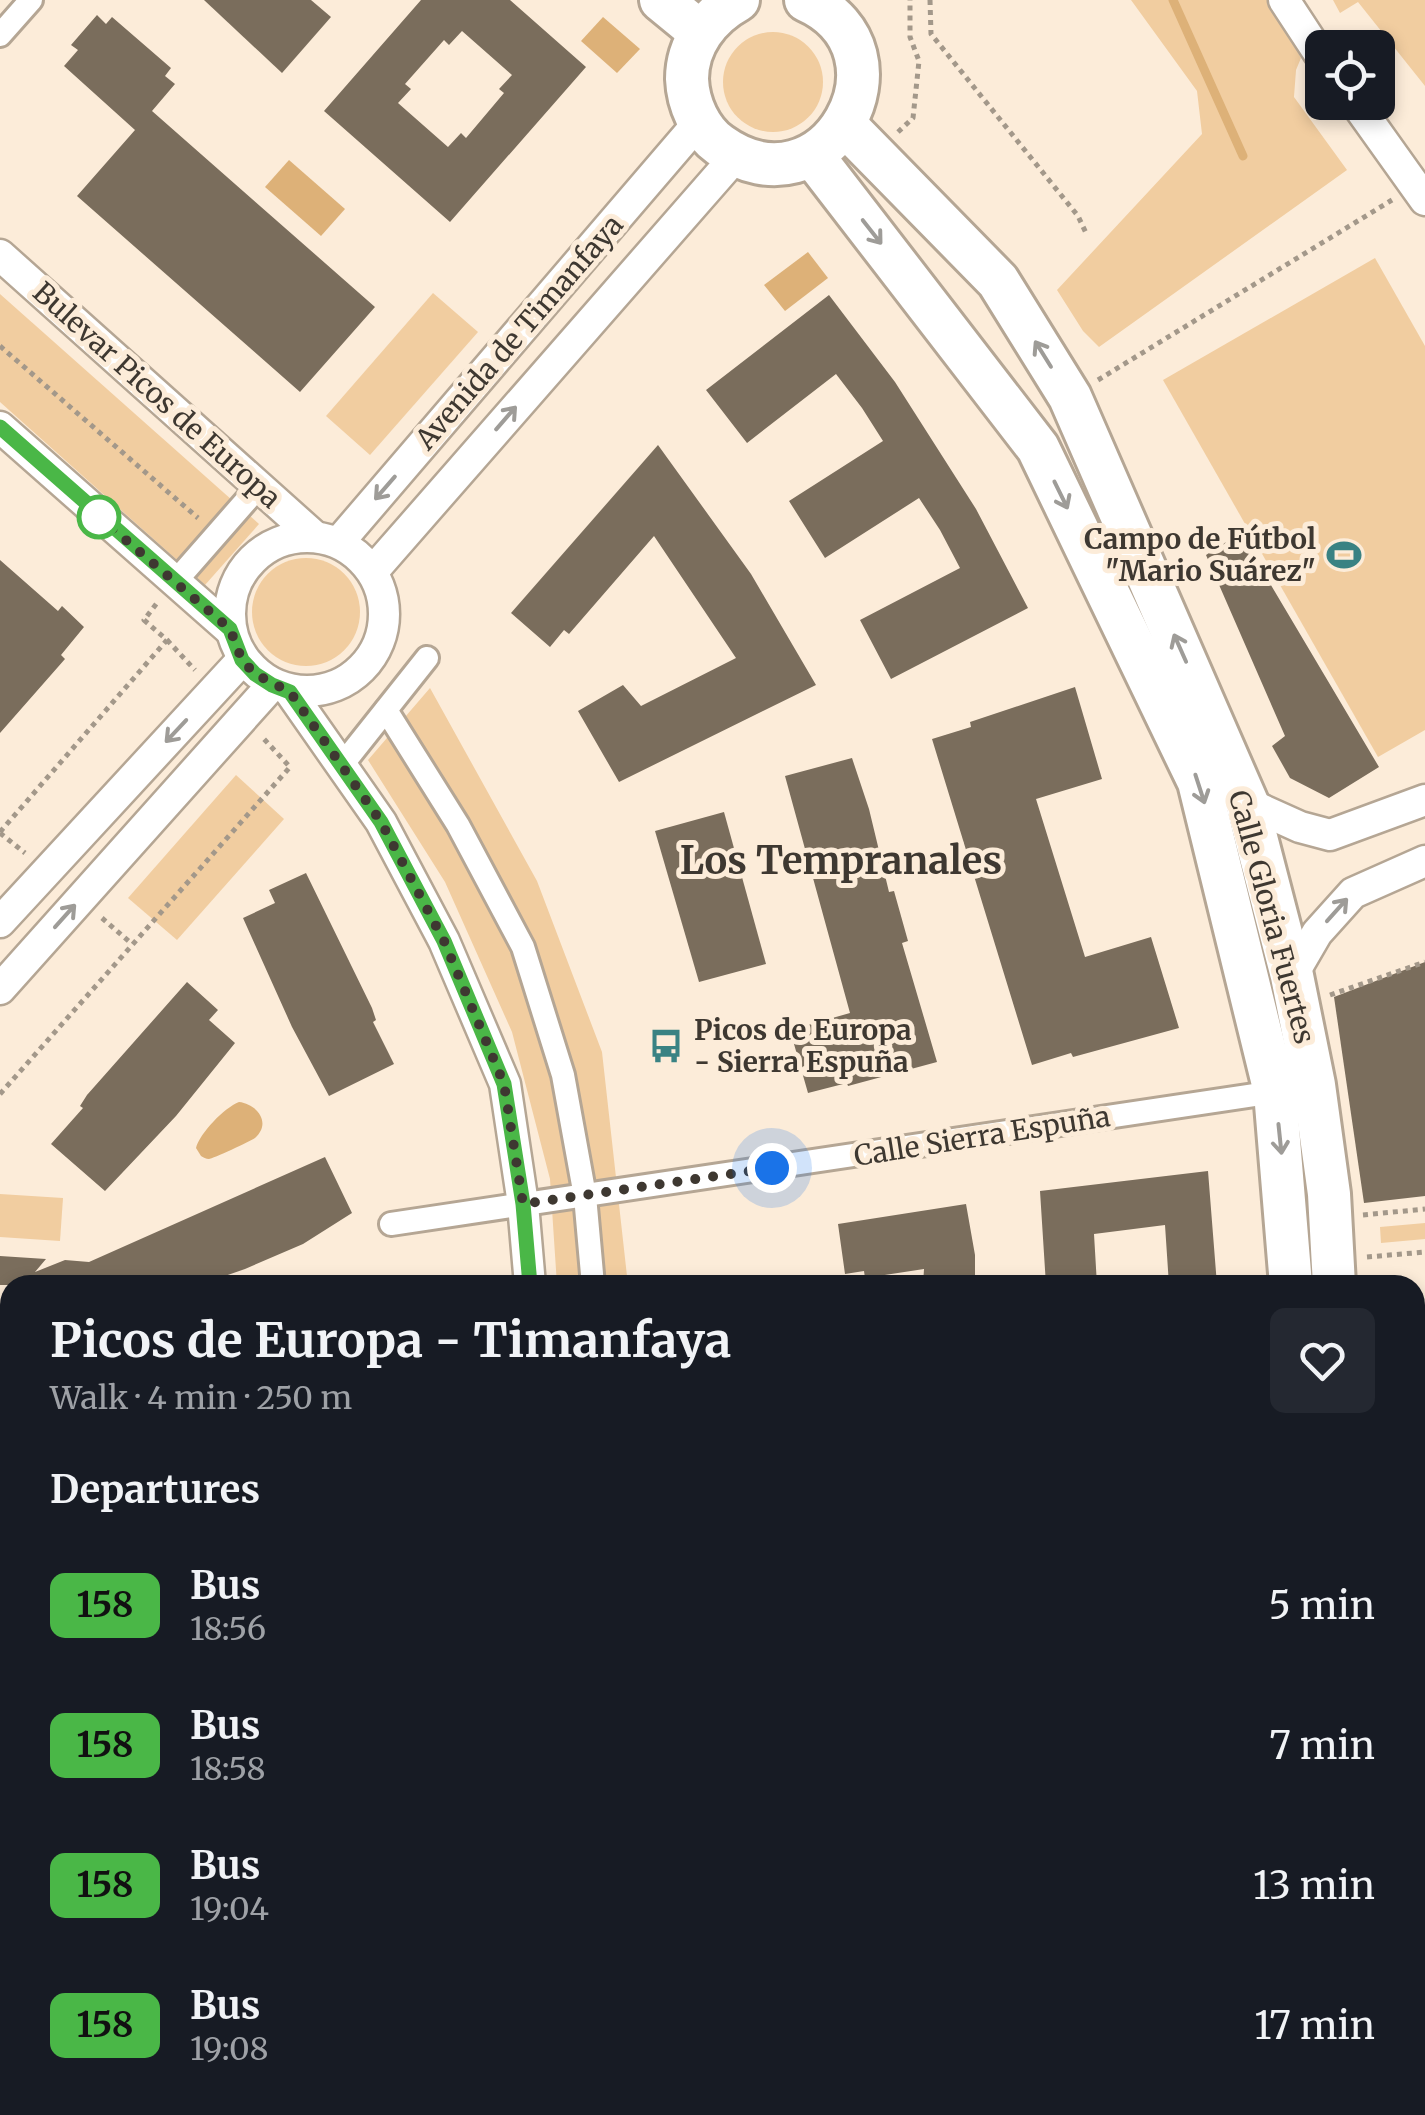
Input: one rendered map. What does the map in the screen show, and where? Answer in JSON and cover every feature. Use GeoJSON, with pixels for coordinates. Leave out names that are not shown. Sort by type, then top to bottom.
{"type":"FeatureCollection","features":[{"type":"Feature","properties":{"kind":"main road"},"geometry":{"type":"LineString","coordinates":[[660,0],[700,32]]}},
{"type":"Feature","properties":{"kind":"main road"},"geometry":{"type":"LineString","coordinates":[[736,0],[700,32],[687,77],[690,100],[699,122],[715,142],[736,156],[761,164],[787,164],[812,155],[845,125],[854,105],[859,81],[856,57],[839,25],[810,0]]}},
{"type":"Feature","properties":{"kind":"main road","name":"Calle Gloria Fuertes"},"geometry":{"type":"LineString","coordinates":[[845,125],[998,281],[1070,397],[1248,803],[1296,991],[1329,1194],[1349,1271]]}},
{"type":"Feature","properties":{"kind":"main road","name":"Calle Gloria Fuertes"},"geometry":{"type":"LineString","coordinates":[[812,155],[1038,448],[1199,782],[1275,1092],[1290,1275]]}},
{"type":"Feature","properties":{"kind":"street"},"geometry":{"type":"LineString","coordinates":[[0,35],[31,0]]}},
{"type":"Feature","properties":{"kind":"street"},"geometry":{"type":"LineString","coordinates":[[1284,0],[1305,32]]}},
{"type":"Feature","properties":{"kind":"street"},"geometry":{"type":"LineString","coordinates":[[1368,120],[1420,193]]}},
{"type":"Feature","properties":{"kind":"street","name":"Avenida de Timanfaya"},"geometry":{"type":"LineString","coordinates":[[326,539],[699,122]]}},
{"type":"Feature","properties":{"kind":"street","name":"Avenida de Timanfaya"},"geometry":{"type":"LineString","coordinates":[[373,570],[736,156]]}},
{"type":"Feature","properties":{"kind":"street","name":"Bulevar Picos de Europa"},"geometry":{"type":"LineString","coordinates":[[0,255],[259,486],[326,539]]}},
{"type":"Feature","properties":{"kind":"street"},"geometry":{"type":"LineString","coordinates":[[0,427],[230,629],[242,660],[255,674],[281,688],[381,822],[444,941],[504,1084],[523,1204],[529,1275]]}},
{"type":"Feature","properties":{"kind":"street"},"geometry":{"type":"LineString","coordinates":[[175,582],[259,486]]}},
{"type":"Feature","properties":{"kind":"street"},"geometry":{"type":"LineString","coordinates":[[0,989],[232,730],[281,688],[338,686],[372,658],[385,607],[373,570],[358,554],[326,539],[272,544],[238,576],[230,629]]}},
{"type":"Feature","properties":{"kind":"street"},"geometry":{"type":"LineString","coordinates":[[342,765],[427,658]]}},
{"type":"Feature","properties":{"kind":"street"},"geometry":{"type":"LineString","coordinates":[[0,922],[242,660]]}},
{"type":"Feature","properties":{"kind":"street"},"geometry":{"type":"LineString","coordinates":[[386,710],[458,824],[523,947],[563,1075],[586,1196],[592,1275]]}},
{"type":"Feature","properties":{"kind":"street"},"geometry":{"type":"LineString","coordinates":[[1248,803],[1300,827],[1330,835],[1425,800]]}},
{"type":"Feature","properties":{"kind":"street"},"geometry":{"type":"LineString","coordinates":[[1296,991],[1317,933],[1353,893],[1425,862]]}},
{"type":"Feature","properties":{"kind":"street","name":"Calle Sierra Espuña"},"geometry":{"type":"LineString","coordinates":[[391,1224],[1275,1092]]}},
{"type":"Feature","properties":{"kind":"path"},"geometry":{"type":"LineString","coordinates":[[930,0],[931,34],[1078,216],[1086,234]]}},
{"type":"Feature","properties":{"kind":"path"},"geometry":{"type":"LineString","coordinates":[[1070,397],[1420,193]]}},
{"type":"Feature","properties":{"kind":"path"},"geometry":{"type":"LineString","coordinates":[[0,346],[216,534]]}},
{"type":"Feature","properties":{"kind":"path"},"geometry":{"type":"LineString","coordinates":[[175,582],[144,620],[196,669],[183,684],[203,702]]}},
{"type":"Feature","properties":{"kind":"path"},"geometry":{"type":"LineString","coordinates":[[0,832],[167,640]]}},
{"type":"Feature","properties":{"kind":"path"},"geometry":{"type":"LineString","coordinates":[[0,1094],[290,767],[264,738],[251,750],[232,730]]}},
{"type":"Feature","properties":{"kind":"path"},"geometry":{"type":"LineString","coordinates":[[1296,991],[1425,962]]}},
{"type":"Feature","properties":{"kind":"path"},"geometry":{"type":"LineString","coordinates":[[1360,1215],[1425,1209]]}},
{"type":"Feature","properties":{"kind":"path"},"geometry":{"type":"LineString","coordinates":[[1349,1271],[1425,1252]]}},
{"type":"Feature","properties":{"kind":"shaded area"},"geometry":{"type":"Polygon","coordinates":[[[1131,0],[1270,0],[1301,58],[1294,97],[1305,112],[1305,120],[1311,120],[1347,170],[1099,347],[1083,331],[1057,290],[1202,134],[1197,91],[1131,0]]]}},
{"type":"Feature","properties":{"kind":"shaded area"},"geometry":{"type":"Polygon","coordinates":[[[1333,0],[1425,0],[1425,86],[1395,48],[1395,30],[1380,30],[1358,2],[1340,13],[1333,0]]]}},
{"type":"Feature","properties":{"kind":"shaded area"},"geometry":{"type":"Polygon","coordinates":[[[603,17],[640,49],[617,73],[581,41],[603,17]]]}},
{"type":"Feature","properties":{"kind":"shaded area"},"geometry":{"type":"Polygon","coordinates":[[[773,32],[792,36],[808,47],[819,63],[823,82],[819,101],[808,117],[792,128],[773,132],[754,128],[738,117],[727,101],[723,82],[727,63],[738,47],[754,36],[773,32]]]}},
{"type":"Feature","properties":{"kind":"shaded area"},"geometry":{"type":"Polygon","coordinates":[[[289,160],[345,209],[321,236],[265,187],[289,160]]]}},
{"type":"Feature","properties":{"kind":"shaded area"},"geometry":{"type":"Polygon","coordinates":[[[808,252],[828,278],[785,311],[764,285],[808,252]]]}},
{"type":"Feature","properties":{"kind":"shaded area","name":"Campo de Fútbol \"Mario Suárez\""},"geometry":{"type":"Polygon","coordinates":[[[1375,258],[1425,346],[1425,730],[1378,757],[1163,380],[1375,258]]]}},
{"type":"Feature","properties":{"kind":"shaded area"},"geometry":{"type":"Polygon","coordinates":[[[433,293],[478,332],[370,455],[326,416],[433,293]]]}},
{"type":"Feature","properties":{"kind":"shaded area"},"geometry":{"type":"Polygon","coordinates":[[[0,294],[259,524],[205,585],[0,402],[0,294]]]}},
{"type":"Feature","properties":{"kind":"shaded area"},"geometry":{"type":"Polygon","coordinates":[[[306,558],[327,562],[344,574],[356,591],[360,612],[356,633],[344,650],[327,662],[306,666],[285,662],[268,650],[256,633],[252,612],[256,591],[268,574],[285,562],[306,558]]]}},
{"type":"Feature","properties":{"kind":"shaded area"},"geometry":{"type":"Polygon","coordinates":[[[430,688],[537,881],[602,1052],[627,1275],[556,1275],[550,1179],[512,1032],[445,882],[368,760],[430,688]]]}},
{"type":"Feature","properties":{"kind":"shaded area"},"geometry":{"type":"Polygon","coordinates":[[[236,775],[284,819],[177,940],[128,898],[236,775]]]}},
{"type":"Feature","properties":{"kind":"shaded area"},"geometry":{"type":"Polygon","coordinates":[[[239,1102],[260,1115],[260,1132],[252,1140],[217,1156],[201,1156],[196,1148],[202,1135],[239,1102]]]}},
{"type":"Feature","properties":{"kind":"shaded area"},"geometry":{"type":"Polygon","coordinates":[[[0,1194],[63,1198],[60,1241],[0,1237],[0,1194]]]}},
{"type":"Feature","properties":{"kind":"shaded area"},"geometry":{"type":"Polygon","coordinates":[[[1425,1223],[1425,1239],[1381,1243],[1380,1227],[1425,1223]]]}},
{"type":"Feature","properties":{"kind":"building"},"geometry":{"type":"Polygon","coordinates":[[[204,0],[311,0],[331,17],[282,73],[204,0]]]}},
{"type":"Feature","properties":{"kind":"building"},"geometry":{"type":"Polygon","coordinates":[[[421,0],[510,0],[586,67],[450,222],[324,111],[421,0]],[[462,31],[449,45],[444,40],[405,84],[411,89],[398,103],[448,147],[461,133],[466,138],[504,93],[499,89],[512,75],[462,31]]]}},
{"type":"Feature","properties":{"kind":"building"},"geometry":{"type":"Polygon","coordinates":[[[97,15],[106,24],[112,17],[171,68],[165,76],[175,84],[152,111],[375,307],[300,392],[77,196],[135,130],[64,66],[78,50],[71,45],[97,15]]]}},
{"type":"Feature","properties":{"kind":"building"},"geometry":{"type":"Polygon","coordinates":[[[829,295],[895,382],[976,509],[1028,608],[891,679],[860,620],[960,568],[940,530],[919,498],[825,558],[789,501],[883,441],[862,408],[836,374],[747,443],[706,390],[829,295]]]}},
{"type":"Feature","properties":{"kind":"building"},"geometry":{"type":"Polygon","coordinates":[[[658,445],[751,574],[816,685],[619,782],[578,711],[623,685],[641,706],[736,658],[654,536],[569,634],[564,630],[550,647],[511,613],[658,445]]]}},
{"type":"Feature","properties":{"kind":"building"},"geometry":{"type":"Polygon","coordinates":[[[1240,533],[1379,767],[1329,798],[1290,778],[1272,746],[1285,736],[1206,555],[1240,533]]]}},
{"type":"Feature","properties":{"kind":"building"},"geometry":{"type":"Polygon","coordinates":[[[0,560],[58,611],[62,606],[84,627],[61,655],[65,659],[0,733],[0,560]]]}},
{"type":"Feature","properties":{"kind":"building"},"geometry":{"type":"Polygon","coordinates":[[[1075,687],[1102,779],[1036,799],[1085,957],[1151,937],[1179,1028],[1032,1065],[932,739],[1075,687]]]}},
{"type":"Feature","properties":{"kind":"building"},"geometry":{"type":"Polygon","coordinates":[[[852,758],[889,892],[894,891],[908,941],[902,943],[937,1062],[808,1093],[790,1030],[850,1013],[785,776],[852,758]]]}},
{"type":"Feature","properties":{"kind":"building"},"geometry":{"type":"Polygon","coordinates":[[[724,812],[766,964],[699,982],[655,831],[724,812]]]}},
{"type":"Feature","properties":{"kind":"building"},"geometry":{"type":"Polygon","coordinates":[[[306,873],[372,1008],[376,1020],[373,1022],[394,1064],[329,1096],[292,1027],[243,918],[275,903],[269,890],[306,873]]]}},
{"type":"Feature","properties":{"kind":"building"},"geometry":{"type":"Polygon","coordinates":[[[1425,962],[1425,1196],[1364,1203],[1334,997],[1425,962]]]}},
{"type":"Feature","properties":{"kind":"building"},"geometry":{"type":"Polygon","coordinates":[[[187,982],[218,1010],[209,1020],[235,1043],[176,1116],[105,1191],[51,1144],[83,1108],[80,1106],[87,1095],[187,982]]]}},
{"type":"Feature","properties":{"kind":"building"},"geometry":{"type":"Polygon","coordinates":[[[325,1157],[352,1213],[303,1244],[228,1275],[0,1275],[0,1256],[46,1259],[35,1272],[65,1260],[89,1262],[325,1157]]]}},
{"type":"Feature","properties":{"kind":"building"},"geometry":{"type":"Polygon","coordinates":[[[1208,1171],[1216,1275],[1168,1275],[1165,1225],[1094,1234],[1096,1275],[1045,1275],[1040,1191],[1208,1171]]]}},
{"type":"Feature","properties":{"kind":"building"},"geometry":{"type":"Polygon","coordinates":[[[966,1204],[975,1275],[924,1275],[924,1269],[885,1275],[865,1275],[864,1271],[845,1274],[838,1224],[966,1204]]]}},
{"type":"Feature","properties":{"kind":"waterway"},"geometry":{"type":"LineString","coordinates":[[1173,0],[1243,156]]}},
{"type":"Feature","properties":{"kind":"bus line","name":"158"},"geometry":{"type":"LineString","coordinates":[[0,427],[230,629],[242,660],[255,674],[290,692],[381,822],[444,941],[504,1084],[523,1204],[529,1275]]}},
{"type":"Feature","properties":{"kind":"place","name":"Campo de Fútbol \"Mario Suárez\""},"geometry":{"type":"Point","coordinates":[1344,555]}},
{"type":"Feature","properties":{"kind":"place","name":"Picos de Europa - Sierra Espuña"},"geometry":{"type":"Point","coordinates":[666,1046]}},
{"type":"Feature","properties":{"kind":"district","name":"Los Tempranales"},"geometry":{"type":"Point","coordinates":[841,860]}},
{"type":"Feature","properties":{"kind":"route"},"geometry":{"type":"LineString","coordinates":[[99,517],[230,629],[242,660],[255,674],[290,692],[381,822],[444,941],[504,1084],[523,1204],[772,1168]]}}]}
